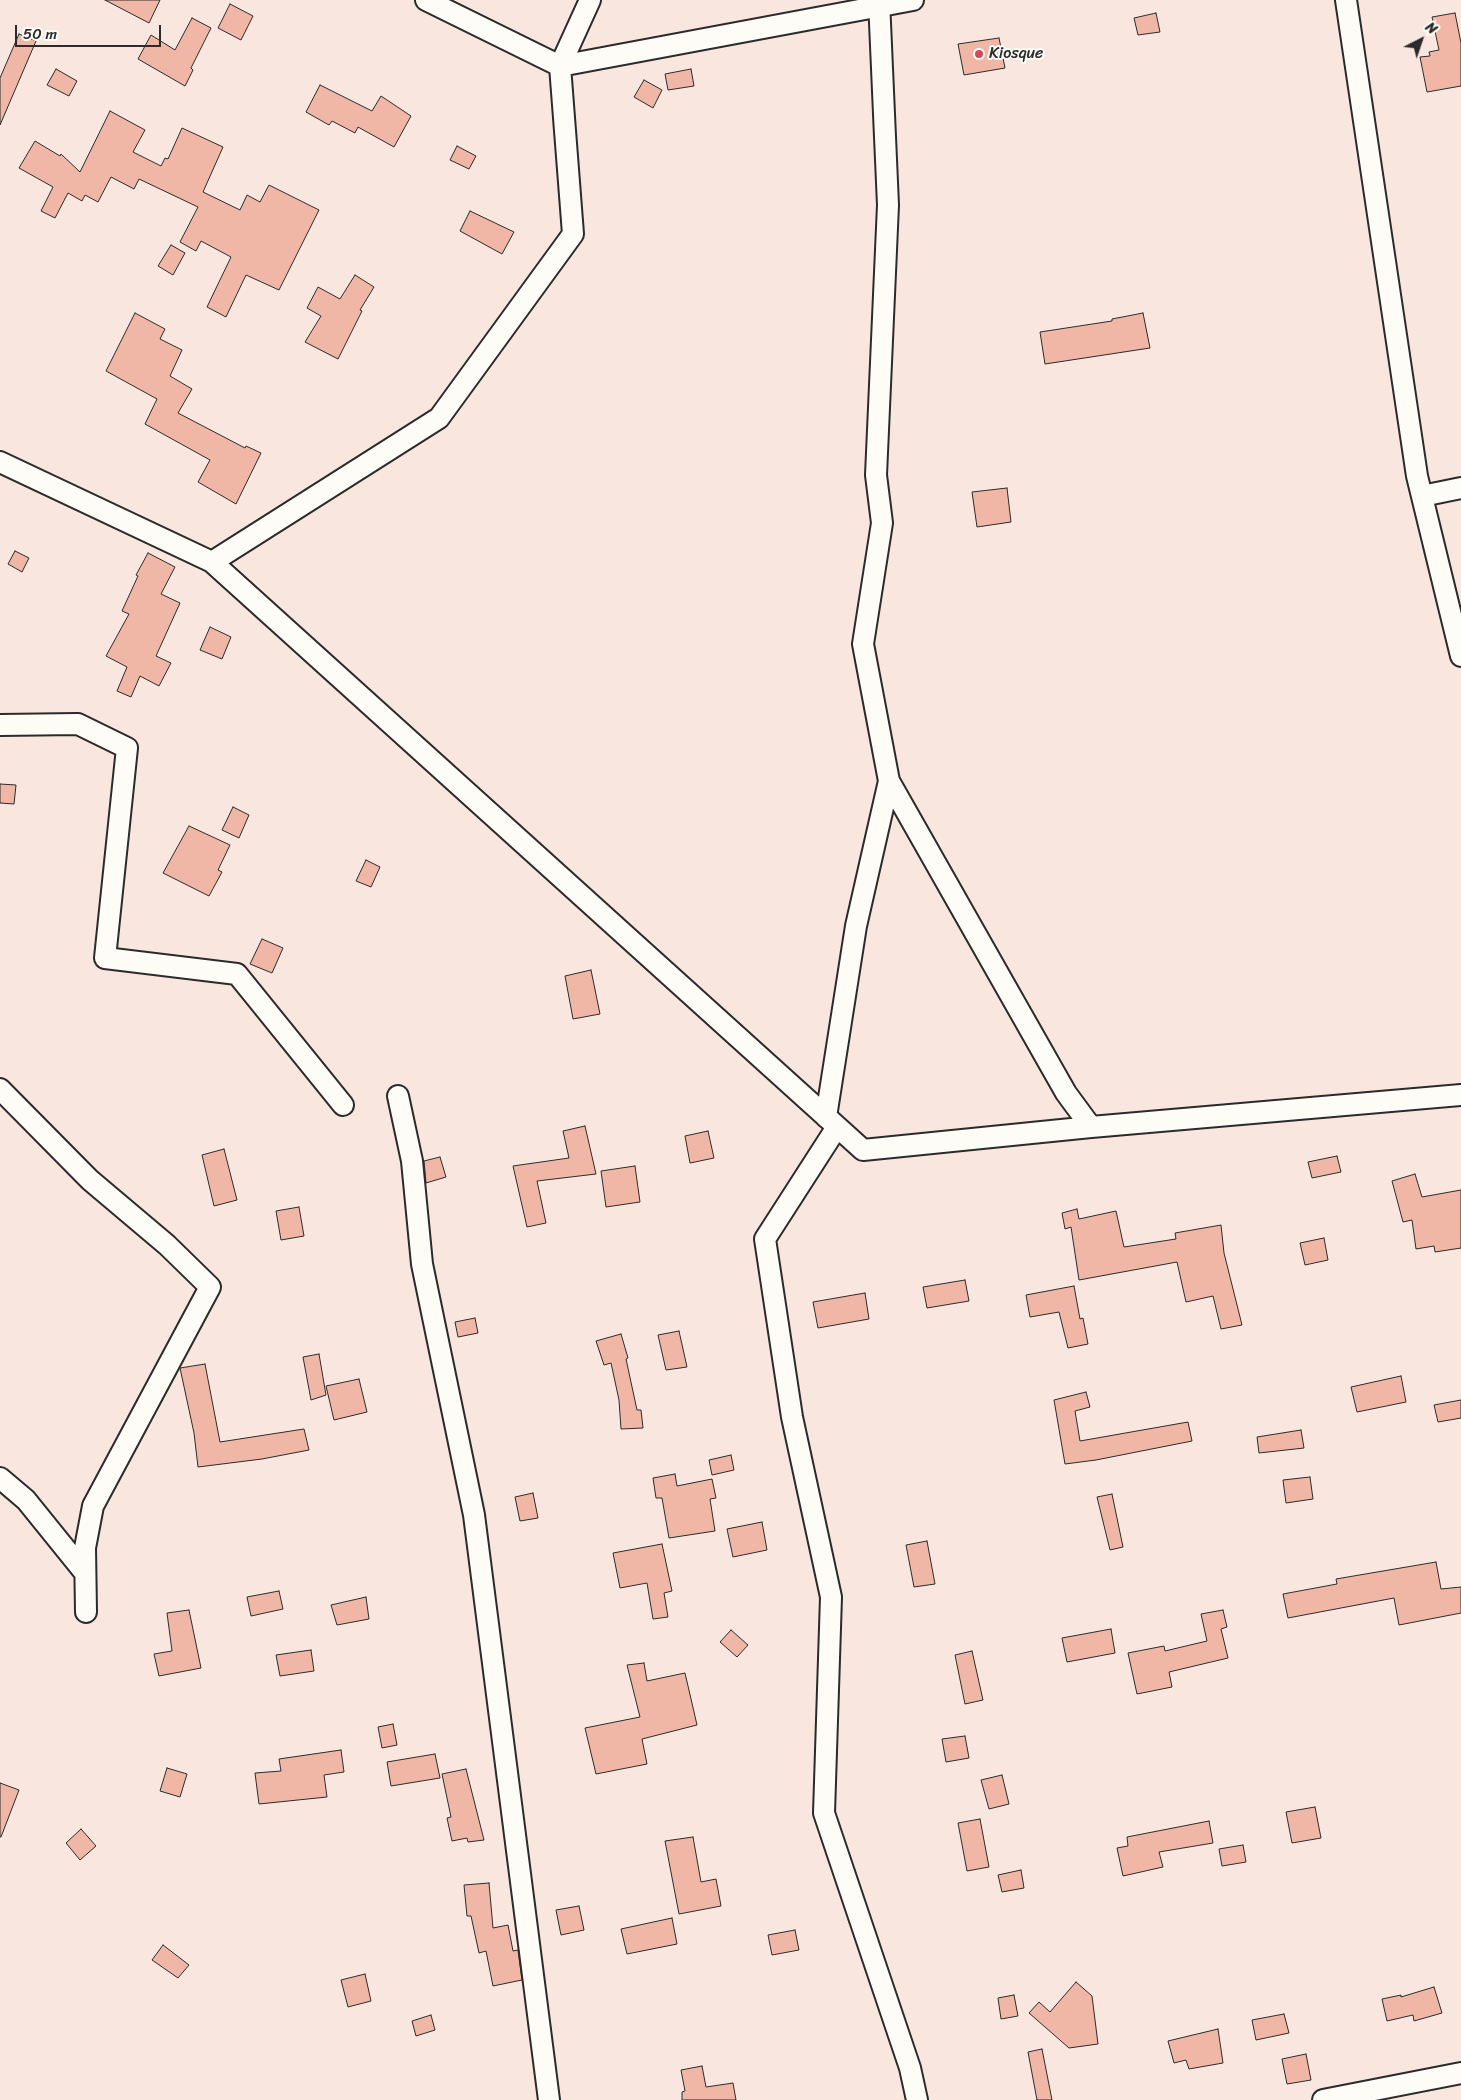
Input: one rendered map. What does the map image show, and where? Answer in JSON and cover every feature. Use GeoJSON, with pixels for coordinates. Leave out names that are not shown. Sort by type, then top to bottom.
{"type":"FeatureCollection","features":[{"type":"Feature","properties":{"kind":"street"},"geometry":{"type":"LineString","coordinates":[[426,0],[560,66],[880,3],[913,0]]}},
{"type":"Feature","properties":{"kind":"street"},"geometry":{"type":"LineString","coordinates":[[212,562],[439,418],[572,234],[560,66],[590,0]]}},
{"type":"Feature","properties":{"kind":"street"},"geometry":{"type":"LineString","coordinates":[[1346,0],[1415,466],[1461,656]]}},
{"type":"Feature","properties":{"kind":"street"},"geometry":{"type":"LineString","coordinates":[[880,3],[888,205],[876,475],[882,523],[863,644],[889,782],[1066,1093],[1091,1127]]}},
{"type":"Feature","properties":{"kind":"street"},"geometry":{"type":"LineString","coordinates":[[0,462],[212,562],[864,1150],[1091,1127],[1461,1094]]}},
{"type":"Feature","properties":{"kind":"street"},"geometry":{"type":"LineString","coordinates":[[1422,496],[1461,488]]}},
{"type":"Feature","properties":{"kind":"street"},"geometry":{"type":"LineString","coordinates":[[0,725],[78,724],[127,748],[105,958],[237,974],[343,1105]]}},
{"type":"Feature","properties":{"kind":"street"},"geometry":{"type":"LineString","coordinates":[[889,782],[856,926],[832,1122],[765,1239],[792,1417],[831,1597],[824,1813],[910,2068],[916,2100]]}},
{"type":"Feature","properties":{"kind":"street"},"geometry":{"type":"LineString","coordinates":[[0,1089],[90,1180],[167,1245],[210,1288],[93,1506],[85,1548],[86,1612]]}},
{"type":"Feature","properties":{"kind":"street"},"geometry":{"type":"LineString","coordinates":[[398,1096],[412,1161],[422,1264],[474,1515],[549,2100]]}},
{"type":"Feature","properties":{"kind":"street"},"geometry":{"type":"LineString","coordinates":[[0,1478],[26,1500],[85,1573]]}},
{"type":"Feature","properties":{"kind":"street"},"geometry":{"type":"LineString","coordinates":[[1323,2100],[1461,2073]]}},
{"type":"Feature","properties":{"kind":"building"},"geometry":{"type":"Polygon","coordinates":[[[105,0],[160,0],[149,23],[105,0]]]}},
{"type":"Feature","properties":{"kind":"building"},"geometry":{"type":"Polygon","coordinates":[[[230,4],[253,16],[241,40],[218,28],[230,4]]]}},
{"type":"Feature","properties":{"kind":"building"},"geometry":{"type":"Polygon","coordinates":[[[1156,13],[1160,32],[1138,35],[1134,18],[1156,13]]]}},
{"type":"Feature","properties":{"kind":"building"},"geometry":{"type":"Polygon","coordinates":[[[1455,13],[1461,43],[1461,86],[1427,92],[1420,57],[1430,56],[1429,52],[1439,50],[1432,17],[1455,13]]]}},
{"type":"Feature","properties":{"kind":"building"},"geometry":{"type":"Polygon","coordinates":[[[192,18],[211,28],[191,68],[193,70],[185,86],[138,59],[151,35],[175,50],[192,18]]]}},
{"type":"Feature","properties":{"kind":"building"},"geometry":{"type":"Polygon","coordinates":[[[19,34],[36,41],[0,125],[0,78],[19,34]]]}},
{"type":"Feature","properties":{"kind":"building"},"geometry":{"type":"Polygon","coordinates":[[[999,38],[1005,68],[964,75],[958,44],[999,38]]]}},
{"type":"Feature","properties":{"kind":"building"},"geometry":{"type":"Polygon","coordinates":[[[56,69],[77,81],[69,96],[47,85],[56,69]]]}},
{"type":"Feature","properties":{"kind":"building"},"geometry":{"type":"Polygon","coordinates":[[[691,69],[694,86],[668,90],[665,74],[691,69]]]}},
{"type":"Feature","properties":{"kind":"building"},"geometry":{"type":"Polygon","coordinates":[[[644,80],[662,90],[653,108],[634,97],[644,80]]]}},
{"type":"Feature","properties":{"kind":"building"},"geometry":{"type":"Polygon","coordinates":[[[320,85],[372,111],[381,96],[411,116],[394,147],[358,127],[355,133],[332,121],[329,125],[306,112],[320,85]]]}},
{"type":"Feature","properties":{"kind":"building"},"geometry":{"type":"Polygon","coordinates":[[[110,111],[145,130],[133,152],[161,166],[165,158],[168,159],[182,128],[223,147],[203,192],[240,210],[247,195],[260,202],[269,185],[319,210],[279,290],[246,275],[226,317],[207,307],[231,257],[201,241],[196,251],[180,242],[198,207],[139,179],[134,189],[111,177],[98,202],[85,195],[82,201],[68,193],[55,218],[41,211],[53,187],[19,168],[35,141],[60,156],[61,154],[80,172],[110,111]]]}},
{"type":"Feature","properties":{"kind":"building"},"geometry":{"type":"Polygon","coordinates":[[[457,146],[476,156],[469,169],[450,160],[457,146]]]}},
{"type":"Feature","properties":{"kind":"building"},"geometry":{"type":"Polygon","coordinates":[[[470,211],[514,232],[502,254],[460,231],[470,211]]]}},
{"type":"Feature","properties":{"kind":"building"},"geometry":{"type":"Polygon","coordinates":[[[171,245],[185,253],[173,275],[158,266],[171,245]]]}},
{"type":"Feature","properties":{"kind":"building"},"geometry":{"type":"Polygon","coordinates":[[[355,275],[374,287],[360,310],[362,311],[338,359],[305,342],[321,316],[307,308],[318,287],[340,299],[355,275]]]}},
{"type":"Feature","properties":{"kind":"building"},"geometry":{"type":"Polygon","coordinates":[[[135,313],[165,329],[160,339],[182,350],[170,376],[192,389],[178,413],[245,448],[246,446],[261,453],[236,504],[198,482],[210,460],[145,424],[157,399],[106,371],[135,313]]]}},
{"type":"Feature","properties":{"kind":"building"},"geometry":{"type":"Polygon","coordinates":[[[1143,313],[1150,348],[1045,364],[1040,332],[1112,321],[1112,319],[1143,313]]]}},
{"type":"Feature","properties":{"kind":"building"},"geometry":{"type":"Polygon","coordinates":[[[1007,488],[1011,522],[977,527],[972,492],[1007,488]]]}},
{"type":"Feature","properties":{"kind":"building"},"geometry":{"type":"Polygon","coordinates":[[[15,551],[29,558],[22,572],[8,564],[15,551]]]}},
{"type":"Feature","properties":{"kind":"building"},"geometry":{"type":"Polygon","coordinates":[[[148,553],[175,567],[161,594],[180,603],[156,656],[171,663],[159,686],[140,676],[131,697],[117,691],[127,667],[106,656],[129,614],[122,611],[138,576],[136,575],[148,553]]]}},
{"type":"Feature","properties":{"kind":"building"},"geometry":{"type":"Polygon","coordinates":[[[210,627],[231,637],[222,659],[200,650],[210,627]]]}},
{"type":"Feature","properties":{"kind":"building"},"geometry":{"type":"Polygon","coordinates":[[[0,784],[16,785],[14,804],[0,803],[0,784]]]}},
{"type":"Feature","properties":{"kind":"building"},"geometry":{"type":"Polygon","coordinates":[[[233,807],[249,815],[239,838],[222,830],[233,807]]]}},
{"type":"Feature","properties":{"kind":"building"},"geometry":{"type":"Polygon","coordinates":[[[189,826],[230,845],[218,870],[222,872],[209,896],[163,873],[189,826]]]}},
{"type":"Feature","properties":{"kind":"building"},"geometry":{"type":"Polygon","coordinates":[[[366,860],[380,867],[371,887],[356,881],[366,860]]]}},
{"type":"Feature","properties":{"kind":"building"},"geometry":{"type":"Polygon","coordinates":[[[262,939],[283,948],[272,973],[250,964],[262,939]]]}},
{"type":"Feature","properties":{"kind":"building"},"geometry":{"type":"Polygon","coordinates":[[[591,970],[600,1014],[573,1019],[565,976],[591,970]]]}},
{"type":"Feature","properties":{"kind":"building"},"geometry":{"type":"Polygon","coordinates":[[[585,1126],[596,1174],[537,1181],[546,1223],[527,1227],[513,1166],[569,1158],[563,1131],[585,1126]]]}},
{"type":"Feature","properties":{"kind":"building"},"geometry":{"type":"Polygon","coordinates":[[[708,1131],[714,1158],[690,1163],[685,1136],[708,1131]]]}},
{"type":"Feature","properties":{"kind":"building"},"geometry":{"type":"Polygon","coordinates":[[[224,1149],[237,1200],[214,1206],[202,1155],[224,1149]]]}},
{"type":"Feature","properties":{"kind":"building"},"geometry":{"type":"Polygon","coordinates":[[[1337,1156],[1341,1172],[1312,1178],[1308,1162],[1337,1156]]]}},
{"type":"Feature","properties":{"kind":"building"},"geometry":{"type":"Polygon","coordinates":[[[440,1157],[446,1177],[426,1183],[424,1161],[440,1157]]]}},
{"type":"Feature","properties":{"kind":"building"},"geometry":{"type":"Polygon","coordinates":[[[635,1166],[640,1202],[606,1207],[601,1171],[635,1166]]]}},
{"type":"Feature","properties":{"kind":"building"},"geometry":{"type":"Polygon","coordinates":[[[1415,1174],[1422,1197],[1461,1190],[1461,1248],[1435,1252],[1434,1246],[1416,1249],[1412,1220],[1403,1222],[1392,1181],[1415,1174]]]}},
{"type":"Feature","properties":{"kind":"building"},"geometry":{"type":"Polygon","coordinates":[[[299,1207],[304,1236],[281,1240],[276,1211],[299,1207]]]}},
{"type":"Feature","properties":{"kind":"building"},"geometry":{"type":"Polygon","coordinates":[[[1077,1209],[1079,1219],[1116,1211],[1124,1247],[1176,1239],[1175,1233],[1221,1225],[1224,1253],[1242,1325],[1221,1329],[1213,1296],[1186,1302],[1177,1262],[1079,1280],[1071,1227],[1065,1229],[1062,1213],[1077,1209]]]}},
{"type":"Feature","properties":{"kind":"building"},"geometry":{"type":"Polygon","coordinates":[[[1324,1238],[1328,1260],[1305,1265],[1300,1243],[1324,1238]]]}},
{"type":"Feature","properties":{"kind":"building"},"geometry":{"type":"Polygon","coordinates":[[[965,1280],[969,1301],[927,1308],[923,1287],[965,1280]]]}},
{"type":"Feature","properties":{"kind":"building"},"geometry":{"type":"Polygon","coordinates":[[[1074,1286],[1080,1319],[1083,1318],[1088,1344],[1068,1348],[1059,1312],[1030,1317],[1026,1295],[1074,1286]]]}},
{"type":"Feature","properties":{"kind":"building"},"geometry":{"type":"Polygon","coordinates":[[[865,1293],[869,1319],[818,1328],[813,1302],[865,1293]]]}},
{"type":"Feature","properties":{"kind":"building"},"geometry":{"type":"Polygon","coordinates":[[[475,1318],[478,1333],[458,1337],[455,1322],[475,1318]]]}},
{"type":"Feature","properties":{"kind":"building"},"geometry":{"type":"Polygon","coordinates":[[[679,1331],[687,1367],[666,1370],[658,1335],[679,1331]]]}},
{"type":"Feature","properties":{"kind":"building"},"geometry":{"type":"Polygon","coordinates":[[[621,1334],[628,1358],[626,1359],[637,1410],[641,1410],[643,1428],[621,1429],[619,1400],[611,1363],[604,1365],[596,1341],[621,1334]]]}},
{"type":"Feature","properties":{"kind":"building"},"geometry":{"type":"Polygon","coordinates":[[[319,1354],[326,1395],[311,1400],[303,1357],[319,1354]]]}},
{"type":"Feature","properties":{"kind":"building"},"geometry":{"type":"Polygon","coordinates":[[[205,1364],[220,1442],[304,1429],[309,1450],[262,1459],[198,1467],[194,1433],[180,1368],[205,1364]]]}},
{"type":"Feature","properties":{"kind":"building"},"geometry":{"type":"Polygon","coordinates":[[[1401,1376],[1406,1402],[1357,1412],[1351,1387],[1401,1376]]]}},
{"type":"Feature","properties":{"kind":"building"},"geometry":{"type":"Polygon","coordinates":[[[359,1379],[367,1412],[334,1420],[326,1386],[359,1379]]]}},
{"type":"Feature","properties":{"kind":"building"},"geometry":{"type":"Polygon","coordinates":[[[1086,1392],[1090,1407],[1075,1411],[1080,1441],[1188,1422],[1192,1441],[1096,1460],[1065,1464],[1054,1400],[1086,1392]]]}},
{"type":"Feature","properties":{"kind":"building"},"geometry":{"type":"Polygon","coordinates":[[[1461,1400],[1461,1418],[1438,1422],[1434,1405],[1461,1400]]]}},
{"type":"Feature","properties":{"kind":"building"},"geometry":{"type":"Polygon","coordinates":[[[1301,1430],[1304,1448],[1259,1453],[1257,1437],[1301,1430]]]}},
{"type":"Feature","properties":{"kind":"building"},"geometry":{"type":"Polygon","coordinates":[[[731,1455],[734,1470],[712,1475],[709,1460],[731,1455]]]}},
{"type":"Feature","properties":{"kind":"building"},"geometry":{"type":"Polygon","coordinates":[[[675,1474],[677,1486],[712,1479],[716,1498],[710,1499],[715,1531],[669,1538],[662,1498],[656,1498],[653,1478],[675,1474]]]}},
{"type":"Feature","properties":{"kind":"building"},"geometry":{"type":"Polygon","coordinates":[[[1310,1477],[1313,1499],[1286,1503],[1283,1480],[1310,1477]]]}},
{"type":"Feature","properties":{"kind":"building"},"geometry":{"type":"Polygon","coordinates":[[[533,1493],[538,1518],[520,1521],[515,1497],[533,1493]]]}},
{"type":"Feature","properties":{"kind":"building"},"geometry":{"type":"Polygon","coordinates":[[[1112,1494],[1123,1547],[1110,1550],[1097,1497],[1112,1494]]]}},
{"type":"Feature","properties":{"kind":"building"},"geometry":{"type":"Polygon","coordinates":[[[762,1522],[767,1550],[733,1557],[727,1529],[762,1522]]]}},
{"type":"Feature","properties":{"kind":"building"},"geometry":{"type":"Polygon","coordinates":[[[927,1541],[935,1584],[914,1587],[906,1545],[927,1541]]]}},
{"type":"Feature","properties":{"kind":"building"},"geometry":{"type":"Polygon","coordinates":[[[662,1544],[672,1591],[664,1593],[668,1617],[653,1619],[647,1583],[620,1588],[613,1553],[662,1544]]]}},
{"type":"Feature","properties":{"kind":"building"},"geometry":{"type":"Polygon","coordinates":[[[1436,1562],[1441,1589],[1461,1587],[1461,1613],[1399,1625],[1394,1598],[1288,1618],[1283,1594],[1337,1584],[1336,1579],[1436,1562]]]}},
{"type":"Feature","properties":{"kind":"building"},"geometry":{"type":"Polygon","coordinates":[[[279,1591],[283,1609],[251,1616],[247,1597],[279,1591]]]}},
{"type":"Feature","properties":{"kind":"building"},"geometry":{"type":"Polygon","coordinates":[[[366,1597],[369,1619],[337,1625],[331,1605],[366,1597]]]}},
{"type":"Feature","properties":{"kind":"building"},"geometry":{"type":"Polygon","coordinates":[[[189,1610],[201,1668],[159,1676],[154,1654],[172,1651],[167,1613],[189,1610]]]}},
{"type":"Feature","properties":{"kind":"building"},"geometry":{"type":"Polygon","coordinates":[[[1223,1610],[1227,1627],[1221,1629],[1228,1658],[1169,1672],[1172,1687],[1137,1694],[1128,1653],[1164,1646],[1165,1651],[1207,1641],[1201,1614],[1223,1610]]]}},
{"type":"Feature","properties":{"kind":"building"},"geometry":{"type":"Polygon","coordinates":[[[1111,1629],[1115,1653],[1067,1662],[1062,1638],[1111,1629]]]}},
{"type":"Feature","properties":{"kind":"building"},"geometry":{"type":"Polygon","coordinates":[[[731,1630],[748,1645],[737,1657],[720,1642],[731,1630]]]}},
{"type":"Feature","properties":{"kind":"building"},"geometry":{"type":"Polygon","coordinates":[[[311,1650],[314,1671],[280,1676],[276,1655],[311,1650]]]}},
{"type":"Feature","properties":{"kind":"building"},"geometry":{"type":"Polygon","coordinates":[[[972,1651],[983,1700],[965,1704],[955,1655],[972,1651]]]}},
{"type":"Feature","properties":{"kind":"building"},"geometry":{"type":"Polygon","coordinates":[[[644,1663],[647,1681],[685,1673],[697,1725],[642,1739],[647,1764],[596,1774],[585,1728],[640,1717],[627,1665],[644,1663]]]}},
{"type":"Feature","properties":{"kind":"building"},"geometry":{"type":"Polygon","coordinates":[[[393,1724],[397,1745],[382,1748],[378,1727],[393,1724]]]}},
{"type":"Feature","properties":{"kind":"building"},"geometry":{"type":"Polygon","coordinates":[[[965,1736],[969,1758],[946,1762],[942,1739],[965,1736]]]}},
{"type":"Feature","properties":{"kind":"building"},"geometry":{"type":"Polygon","coordinates":[[[341,1750],[344,1772],[324,1775],[327,1797],[259,1804],[255,1773],[281,1771],[279,1759],[341,1750]]]}},
{"type":"Feature","properties":{"kind":"building"},"geometry":{"type":"Polygon","coordinates":[[[435,1754],[440,1778],[391,1786],[387,1762],[435,1754]]]}},
{"type":"Feature","properties":{"kind":"building"},"geometry":{"type":"Polygon","coordinates":[[[167,1768],[187,1774],[180,1797],[160,1791],[167,1768]]]}},
{"type":"Feature","properties":{"kind":"building"},"geometry":{"type":"Polygon","coordinates":[[[466,1769],[484,1840],[468,1842],[467,1838],[452,1841],[447,1818],[451,1817],[442,1774],[466,1769]]]}},
{"type":"Feature","properties":{"kind":"building"},"geometry":{"type":"Polygon","coordinates":[[[1002,1775],[1009,1804],[989,1809],[981,1780],[1002,1775]]]}},
{"type":"Feature","properties":{"kind":"building"},"geometry":{"type":"Polygon","coordinates":[[[0,1783],[19,1790],[1,1837],[0,1837],[0,1783]]]}},
{"type":"Feature","properties":{"kind":"building"},"geometry":{"type":"Polygon","coordinates":[[[1315,1807],[1321,1838],[1292,1843],[1286,1812],[1315,1807]]]}},
{"type":"Feature","properties":{"kind":"building"},"geometry":{"type":"Polygon","coordinates":[[[980,1819],[989,1867],[967,1871],[958,1823],[980,1819]]]}},
{"type":"Feature","properties":{"kind":"building"},"geometry":{"type":"Polygon","coordinates":[[[1209,1821],[1213,1843],[1159,1852],[1163,1867],[1123,1876],[1117,1848],[1128,1846],[1127,1837],[1209,1821]]]}},
{"type":"Feature","properties":{"kind":"building"},"geometry":{"type":"Polygon","coordinates":[[[81,1829],[96,1846],[80,1860],[66,1843],[81,1829]]]}},
{"type":"Feature","properties":{"kind":"building"},"geometry":{"type":"Polygon","coordinates":[[[693,1837],[701,1882],[716,1879],[721,1906],[679,1914],[665,1841],[693,1837]]]}},
{"type":"Feature","properties":{"kind":"building"},"geometry":{"type":"Polygon","coordinates":[[[1243,1845],[1246,1862],[1222,1866],[1219,1849],[1243,1845]]]}},
{"type":"Feature","properties":{"kind":"building"},"geometry":{"type":"Polygon","coordinates":[[[1021,1870],[1024,1888],[1002,1892],[998,1875],[1021,1870]]]}},
{"type":"Feature","properties":{"kind":"building"},"geometry":{"type":"Polygon","coordinates":[[[489,1883],[493,1928],[508,1925],[513,1951],[518,1950],[522,1980],[493,1986],[486,1951],[479,1953],[471,1916],[467,1916],[464,1885],[489,1883]]]}},
{"type":"Feature","properties":{"kind":"building"},"geometry":{"type":"Polygon","coordinates":[[[579,1906],[584,1930],[561,1935],[556,1910],[579,1906]]]}},
{"type":"Feature","properties":{"kind":"building"},"geometry":{"type":"Polygon","coordinates":[[[672,1918],[677,1944],[627,1954],[621,1929],[672,1918]]]}},
{"type":"Feature","properties":{"kind":"building"},"geometry":{"type":"Polygon","coordinates":[[[795,1930],[799,1950],[772,1955],[768,1935],[795,1930]]]}},
{"type":"Feature","properties":{"kind":"building"},"geometry":{"type":"Polygon","coordinates":[[[163,1945],[189,1965],[178,1978],[152,1960],[163,1945]]]}},
{"type":"Feature","properties":{"kind":"building"},"geometry":{"type":"Polygon","coordinates":[[[365,1974],[371,2001],[348,2007],[341,1980],[365,1974]]]}},
{"type":"Feature","properties":{"kind":"building"},"geometry":{"type":"Polygon","coordinates":[[[1076,1982],[1092,1996],[1098,2044],[1069,2048],[1029,2013],[1039,2002],[1050,2012],[1076,1982]]]}},
{"type":"Feature","properties":{"kind":"building"},"geometry":{"type":"Polygon","coordinates":[[[1434,1987],[1442,2013],[1414,2021],[1413,2015],[1387,2021],[1382,1999],[1401,1995],[1401,1997],[1434,1987]]]}},
{"type":"Feature","properties":{"kind":"building"},"geometry":{"type":"Polygon","coordinates":[[[1014,1995],[1018,2016],[1001,2019],[998,1998],[1014,1995]]]}},
{"type":"Feature","properties":{"kind":"building"},"geometry":{"type":"Polygon","coordinates":[[[1284,2014],[1289,2033],[1256,2040],[1252,2020],[1284,2014]]]}},
{"type":"Feature","properties":{"kind":"building"},"geometry":{"type":"Polygon","coordinates":[[[431,2015],[435,2030],[416,2036],[412,2021],[431,2015]]]}},
{"type":"Feature","properties":{"kind":"building"},"geometry":{"type":"Polygon","coordinates":[[[1218,2029],[1223,2063],[1189,2069],[1186,2060],[1174,2063],[1168,2041],[1218,2029]]]}},
{"type":"Feature","properties":{"kind":"building"},"geometry":{"type":"Polygon","coordinates":[[[1042,2049],[1052,2100],[1037,2100],[1028,2052],[1042,2049]]]}},
{"type":"Feature","properties":{"kind":"building"},"geometry":{"type":"Polygon","coordinates":[[[1306,2054],[1311,2080],[1287,2084],[1282,2059],[1306,2054]]]}},
{"type":"Feature","properties":{"kind":"building"},"geometry":{"type":"Polygon","coordinates":[[[702,2066],[706,2087],[733,2083],[736,2100],[682,2100],[682,2092],[685,2091],[681,2070],[702,2066]]]}},
{"type":"Feature","properties":{"kind":"place","name":"Kiosque"},"geometry":{"type":"Point","coordinates":[979,54]}}]}
